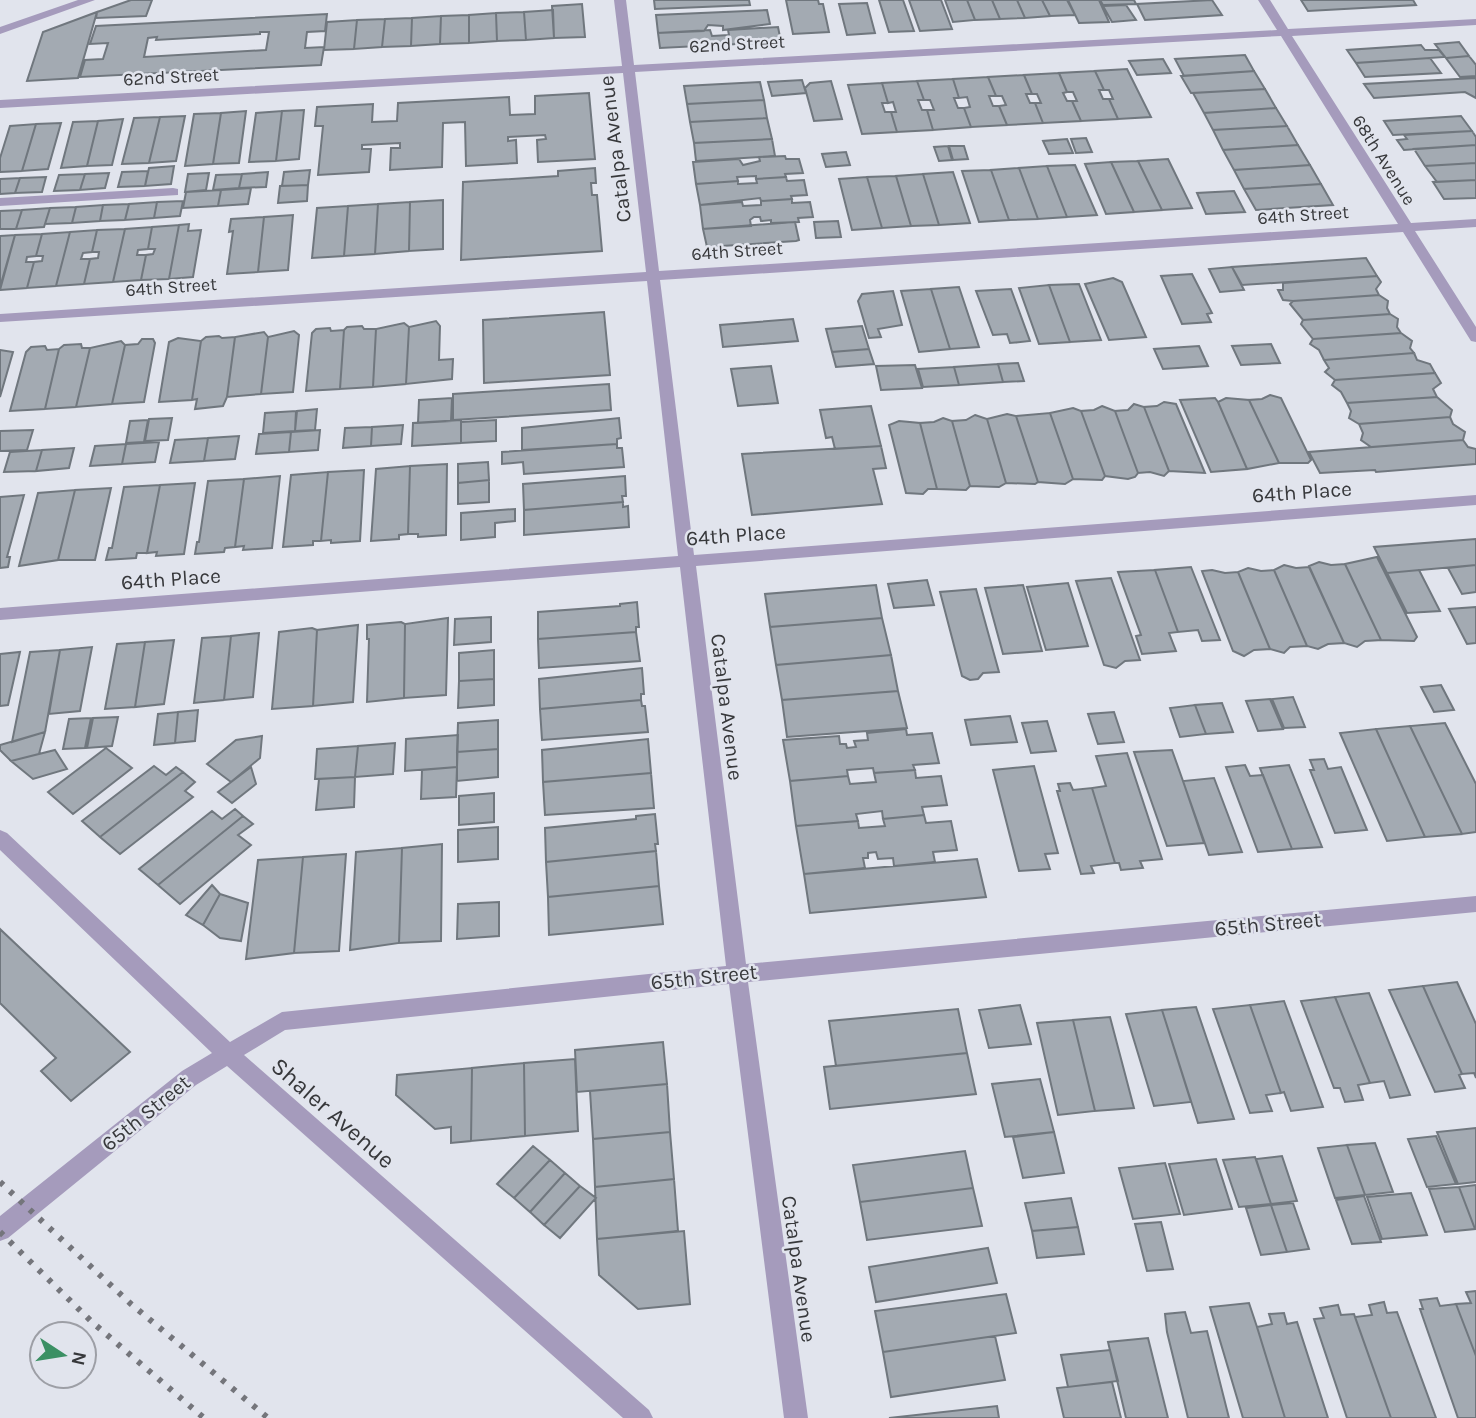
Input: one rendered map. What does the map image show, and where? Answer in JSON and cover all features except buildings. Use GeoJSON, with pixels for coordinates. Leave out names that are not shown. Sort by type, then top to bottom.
{"type":"FeatureCollection","features":[{"type":"Feature","properties":{"kind":"street"},"geometry":{"type":"LineString","coordinates":[[0,31],[89,0]]}},
{"type":"Feature","properties":{"kind":"street","name":"Catalpa Avenue"},"geometry":{"type":"LineString","coordinates":[[620,0],[737,974],[796,1418]]}},
{"type":"Feature","properties":{"kind":"street","name":"68th Avenue"},"geometry":{"type":"LineString","coordinates":[[1264,0],[1476,338]]}},
{"type":"Feature","properties":{"kind":"street","name":"62nd Street"},"geometry":{"type":"LineString","coordinates":[[0,104],[1476,22]]}},
{"type":"Feature","properties":{"kind":"street"},"geometry":{"type":"LineString","coordinates":[[0,202],[173,192]]}},
{"type":"Feature","properties":{"kind":"street","name":"64th Street"},"geometry":{"type":"LineString","coordinates":[[0,318],[1476,223]]}},
{"type":"Feature","properties":{"kind":"street","name":"64th Place"},"geometry":{"type":"LineString","coordinates":[[0,614],[1476,500]]}},
{"type":"Feature","properties":{"kind":"street","name":"Shaler Avenue"},"geometry":{"type":"LineString","coordinates":[[0,838],[227,1054],[640,1418]]}},
{"type":"Feature","properties":{"kind":"street","name":"65th Street"},"geometry":{"type":"LineString","coordinates":[[0,1230],[189,1078],[282,1021],[737,974],[1476,904]]}},
{"type":"Feature","properties":{"kind":"railway"},"geometry":{"type":"LineString","coordinates":[[0,1182],[131,1304],[268,1418]]}},
{"type":"Feature","properties":{"kind":"railway"},"geometry":{"type":"LineString","coordinates":[[0,1232],[92,1322],[204,1418]]}}]}
